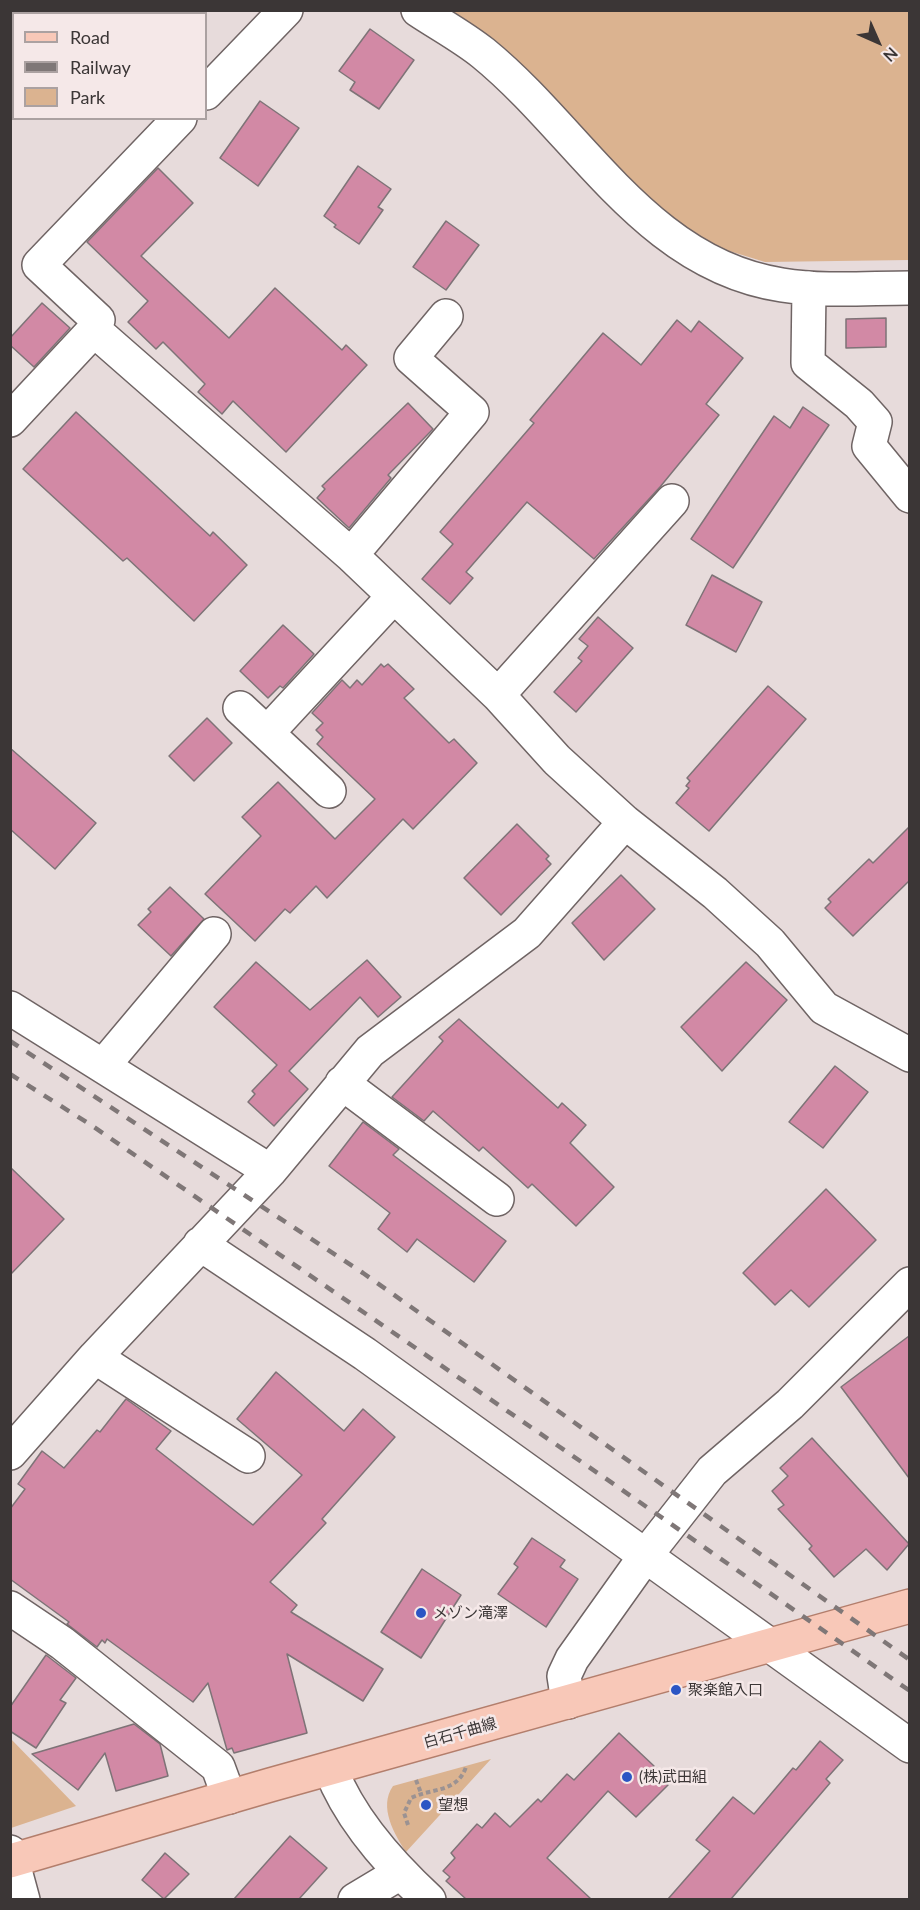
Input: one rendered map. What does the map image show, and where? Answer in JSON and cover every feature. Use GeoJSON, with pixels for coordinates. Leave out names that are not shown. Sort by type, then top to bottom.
{"type":"FeatureCollection","features":[{"type":"Feature","properties":{"kind":"main road","name":"白石千曲線"},"geometry":{"type":"LineString","coordinates":[[11,1858],[909,1606]]}},
{"type":"Feature","properties":{"kind":"street"},"geometry":{"type":"LineString","coordinates":[[207,92],[286,10]]}},
{"type":"Feature","properties":{"kind":"street"},"geometry":{"type":"LineString","coordinates":[[418,10],[482,52],[645,217],[676,243],[732,271],[781,285],[809,288],[909,288]]}},
{"type":"Feature","properties":{"kind":"street"},"geometry":{"type":"LineString","coordinates":[[14,410],[94,330],[99,320],[39,265],[178,120]]}},
{"type":"Feature","properties":{"kind":"street"},"geometry":{"type":"LineString","coordinates":[[809,288],[808,363],[859,404],[875,422],[868,446],[909,496]]}},
{"type":"Feature","properties":{"kind":"street"},"geometry":{"type":"LineString","coordinates":[[351,555],[472,412],[411,358],[446,316]]}},
{"type":"Feature","properties":{"kind":"street"},"geometry":{"type":"LineString","coordinates":[[94,330],[351,555],[498,695],[557,760],[625,822],[715,893],[770,943],[824,1008],[909,1054]]}},
{"type":"Feature","properties":{"kind":"street"},"geometry":{"type":"LineString","coordinates":[[498,695],[672,501]]}},
{"type":"Feature","properties":{"kind":"street"},"geometry":{"type":"LineString","coordinates":[[267,733],[393,596]]}},
{"type":"Feature","properties":{"kind":"street"},"geometry":{"type":"LineString","coordinates":[[240,708],[329,791]]}},
{"type":"Feature","properties":{"kind":"street"},"geometry":{"type":"LineString","coordinates":[[10,1453],[95,1357],[270,1171],[370,1051],[527,933],[625,822]]}},
{"type":"Feature","properties":{"kind":"street"},"geometry":{"type":"LineString","coordinates":[[103,1066],[214,934]]}},
{"type":"Feature","properties":{"kind":"street"},"geometry":{"type":"LineString","coordinates":[[10,1008],[270,1171]]}},
{"type":"Feature","properties":{"kind":"street"},"geometry":{"type":"LineString","coordinates":[[342,1083],[497,1199]]}},
{"type":"Feature","properties":{"kind":"street"},"geometry":{"type":"LineString","coordinates":[[200,1244],[364,1354],[909,1746]]}},
{"type":"Feature","properties":{"kind":"street"},"geometry":{"type":"LineString","coordinates":[[568,1702],[564,1676],[572,1659],[646,1555],[712,1471],[790,1404],[909,1284]]}},
{"type":"Feature","properties":{"kind":"street"},"geometry":{"type":"LineString","coordinates":[[95,1357],[248,1456]]}},
{"type":"Feature","properties":{"kind":"street"},"geometry":{"type":"LineString","coordinates":[[10,1608],[62,1643],[218,1767],[229,1797]]}},
{"type":"Feature","properties":{"kind":"street"},"geometry":{"type":"LineString","coordinates":[[331,1770],[340,1793],[392,1863],[429,1899]]}},
{"type":"Feature","properties":{"kind":"street"},"geometry":{"type":"LineString","coordinates":[[11,1858],[23,1899]]}},
{"type":"Feature","properties":{"kind":"street"},"geometry":{"type":"LineString","coordinates":[[355,1899],[392,1863]]}},
{"type":"Feature","properties":{"kind":"path"},"geometry":{"type":"LineString","coordinates":[[392,1863],[408,1827],[408,1820],[404,1813],[411,1798],[453,1785],[464,1774],[467,1765]]}},
{"type":"Feature","properties":{"kind":"green space"},"geometry":{"type":"Polygon","coordinates":[[[439,11],[909,11],[909,260],[765,262],[713,246],[669,220],[439,11]]]}},
{"type":"Feature","properties":{"kind":"green space"},"geometry":{"type":"Polygon","coordinates":[[[11,1739],[76,1806],[11,1828],[11,1739]]]}},
{"type":"Feature","properties":{"kind":"green space"},"geometry":{"type":"Polygon","coordinates":[[[491,1759],[406,1852],[393,1829],[388,1812],[387,1803],[393,1786],[491,1759]]]}},
{"type":"Feature","properties":{"kind":"building"},"geometry":{"type":"Polygon","coordinates":[[[370,29],[414,60],[379,109],[350,90],[355,82],[339,71],[370,29]]]}},
{"type":"Feature","properties":{"kind":"building"},"geometry":{"type":"Polygon","coordinates":[[[260,101],[299,128],[258,186],[220,158],[260,101]]]}},
{"type":"Feature","properties":{"kind":"building"},"geometry":{"type":"Polygon","coordinates":[[[358,166],[391,189],[378,207],[383,210],[359,244],[334,227],[336,225],[324,216],[358,166]]]}},
{"type":"Feature","properties":{"kind":"building"},"geometry":{"type":"Polygon","coordinates":[[[158,168],[193,203],[141,256],[229,338],[275,288],[342,350],[346,345],[367,365],[286,452],[233,401],[222,414],[198,392],[205,384],[163,342],[156,349],[128,322],[148,301],[87,242],[158,168]]]}},
{"type":"Feature","properties":{"kind":"building"},"geometry":{"type":"Polygon","coordinates":[[[446,221],[479,245],[446,290],[413,267],[446,221]]]}},
{"type":"Feature","properties":{"kind":"building"},"geometry":{"type":"Polygon","coordinates":[[[42,303],[70,328],[34,367],[10,345],[10,338],[42,303]]]}},
{"type":"Feature","properties":{"kind":"building"},"geometry":{"type":"Polygon","coordinates":[[[886,318],[886,347],[846,348],[846,319],[886,318]]]}},
{"type":"Feature","properties":{"kind":"building"},"geometry":{"type":"Polygon","coordinates":[[[677,320],[691,332],[699,321],[743,358],[706,404],[719,415],[660,487],[594,559],[527,502],[466,572],[473,578],[450,604],[422,579],[453,544],[440,532],[534,423],[530,420],[603,333],[641,365],[677,320]]]}},
{"type":"Feature","properties":{"kind":"building"},"geometry":{"type":"Polygon","coordinates":[[[408,403],[433,429],[388,475],[391,478],[349,528],[317,498],[325,489],[322,486],[408,403]]]}},
{"type":"Feature","properties":{"kind":"building"},"geometry":{"type":"Polygon","coordinates":[[[803,407],[829,425],[733,568],[691,539],[774,416],[790,428],[803,407]]]}},
{"type":"Feature","properties":{"kind":"building"},"geometry":{"type":"Polygon","coordinates":[[[76,412],[210,536],[213,532],[247,565],[194,621],[127,558],[123,561],[23,469],[76,412]]]}},
{"type":"Feature","properties":{"kind":"building"},"geometry":{"type":"Polygon","coordinates":[[[712,575],[762,602],[736,652],[686,625],[712,575]]]}},
{"type":"Feature","properties":{"kind":"building"},"geometry":{"type":"Polygon","coordinates":[[[598,617],[633,648],[576,712],[554,692],[582,661],[578,658],[588,646],[579,639],[598,617]]]}},
{"type":"Feature","properties":{"kind":"building"},"geometry":{"type":"Polygon","coordinates":[[[283,625],[314,654],[283,688],[280,686],[268,698],[240,671],[283,625]]]}},
{"type":"Feature","properties":{"kind":"building"},"geometry":{"type":"Polygon","coordinates":[[[381,664],[384,667],[388,664],[414,689],[404,698],[449,743],[454,739],[477,763],[413,829],[403,819],[327,898],[316,886],[290,913],[285,909],[255,941],[205,894],[261,836],[242,817],[278,782],[335,839],[375,799],[317,744],[323,737],[316,730],[323,723],[312,713],[342,680],[350,688],[357,680],[362,685],[381,664]]]}},
{"type":"Feature","properties":{"kind":"building"},"geometry":{"type":"Polygon","coordinates":[[[768,686],[806,719],[709,831],[676,803],[689,788],[686,786],[690,781],[687,778],[768,686]]]}},
{"type":"Feature","properties":{"kind":"building"},"geometry":{"type":"Polygon","coordinates":[[[207,718],[232,743],[194,781],[169,756],[207,718]]]}},
{"type":"Feature","properties":{"kind":"building"},"geometry":{"type":"Polygon","coordinates":[[[10,748],[96,823],[55,869],[10,829],[10,748]]]}},
{"type":"Feature","properties":{"kind":"building"},"geometry":{"type":"Polygon","coordinates":[[[517,824],[549,856],[546,859],[551,864],[501,915],[464,878],[517,824]]]}},
{"type":"Feature","properties":{"kind":"building"},"geometry":{"type":"Polygon","coordinates":[[[909,827],[909,881],[853,936],[825,908],[831,902],[828,899],[869,859],[873,863],[909,827]]]}},
{"type":"Feature","properties":{"kind":"building"},"geometry":{"type":"Polygon","coordinates":[[[621,875],[655,909],[604,960],[572,923],[621,875]]]}},
{"type":"Feature","properties":{"kind":"building"},"geometry":{"type":"Polygon","coordinates":[[[170,887],[204,919],[171,956],[138,925],[151,912],[148,909],[170,887]]]}},
{"type":"Feature","properties":{"kind":"building"},"geometry":{"type":"Polygon","coordinates":[[[367,960],[401,997],[378,1017],[360,997],[289,1071],[308,1089],[274,1126],[248,1102],[255,1094],[252,1091],[277,1065],[214,1007],[256,962],[310,1010],[367,960]]]}},
{"type":"Feature","properties":{"kind":"building"},"geometry":{"type":"Polygon","coordinates":[[[746,962],[787,1000],[722,1071],[681,1027],[746,962]]]}},
{"type":"Feature","properties":{"kind":"building"},"geometry":{"type":"Polygon","coordinates":[[[459,1019],[558,1108],[562,1103],[586,1125],[570,1143],[614,1187],[576,1226],[532,1184],[528,1188],[483,1147],[479,1151],[433,1111],[424,1121],[392,1097],[443,1041],[439,1037],[459,1019]]]}},
{"type":"Feature","properties":{"kind":"building"},"geometry":{"type":"Polygon","coordinates":[[[835,1066],[868,1092],[823,1148],[789,1122],[835,1066]]]}},
{"type":"Feature","properties":{"kind":"building"},"geometry":{"type":"Polygon","coordinates":[[[363,1122],[399,1149],[393,1155],[506,1241],[474,1282],[417,1239],[407,1252],[378,1229],[390,1213],[329,1166],[363,1122]]]}},
{"type":"Feature","properties":{"kind":"building"},"geometry":{"type":"Polygon","coordinates":[[[10,1167],[64,1219],[10,1275],[10,1167]]]}},
{"type":"Feature","properties":{"kind":"building"},"geometry":{"type":"Polygon","coordinates":[[[826,1189],[876,1240],[809,1307],[791,1290],[775,1305],[743,1273],[826,1189]]]}},
{"type":"Feature","properties":{"kind":"building"},"geometry":{"type":"Polygon","coordinates":[[[909,1336],[909,1478],[841,1387],[909,1336]]]}},
{"type":"Feature","properties":{"kind":"building"},"geometry":{"type":"Polygon","coordinates":[[[276,1372],[344,1431],[363,1409],[395,1437],[322,1519],[326,1523],[270,1582],[297,1605],[291,1612],[383,1669],[363,1701],[287,1654],[307,1733],[234,1753],[232,1748],[227,1750],[208,1683],[193,1702],[107,1639],[105,1643],[102,1640],[97,1647],[67,1624],[69,1622],[10,1579],[10,1509],[25,1489],[18,1484],[42,1451],[64,1468],[97,1430],[100,1432],[126,1399],[171,1431],[156,1449],[253,1525],[302,1475],[237,1419],[276,1372]]]}},
{"type":"Feature","properties":{"kind":"building"},"geometry":{"type":"Polygon","coordinates":[[[812,1438],[909,1544],[887,1570],[866,1549],[834,1577],[809,1549],[812,1546],[778,1509],[784,1505],[772,1491],[788,1476],[780,1468],[812,1438]]]}},
{"type":"Feature","properties":{"kind":"building"},"geometry":{"type":"Polygon","coordinates":[[[532,1538],[565,1560],[560,1567],[578,1579],[546,1627],[498,1594],[518,1567],[514,1564],[532,1538]]]}},
{"type":"Feature","properties":{"kind":"building","name":"メゾン滝澤"},"geometry":{"type":"Polygon","coordinates":[[[422,1569],[461,1595],[421,1658],[381,1632],[422,1569]]]}},
{"type":"Feature","properties":{"kind":"building"},"geometry":{"type":"Polygon","coordinates":[[[46,1655],[76,1678],[60,1700],[66,1703],[36,1748],[10,1731],[10,1707],[46,1655]]]}},
{"type":"Feature","properties":{"kind":"building"},"geometry":{"type":"Polygon","coordinates":[[[134,1724],[160,1744],[168,1776],[116,1791],[105,1753],[78,1790],[32,1754],[134,1724]]]}},
{"type":"Feature","properties":{"kind":"building"},"geometry":{"type":"Polygon","coordinates":[[[619,1733],[654,1766],[651,1769],[668,1785],[636,1817],[608,1791],[547,1858],[591,1899],[466,1899],[446,1881],[450,1877],[443,1871],[455,1858],[451,1853],[477,1824],[482,1828],[495,1813],[510,1827],[538,1799],[541,1802],[567,1774],[574,1780],[619,1733]]]}},
{"type":"Feature","properties":{"kind":"building"},"geometry":{"type":"Polygon","coordinates":[[[820,1741],[843,1760],[826,1779],[830,1783],[731,1899],[668,1899],[710,1851],[696,1840],[733,1797],[754,1814],[793,1768],[796,1770],[820,1741]]]}},
{"type":"Feature","properties":{"kind":"building"},"geometry":{"type":"Polygon","coordinates":[[[290,1836],[327,1868],[299,1899],[234,1899],[290,1836]]]}},
{"type":"Feature","properties":{"kind":"building"},"geometry":{"type":"Polygon","coordinates":[[[165,1853],[189,1874],[164,1899],[142,1880],[165,1853]]]}},
{"type":"Feature","properties":{"kind":"railway"},"geometry":{"type":"LineString","coordinates":[[10,1041],[363,1273],[910,1660]]}},
{"type":"Feature","properties":{"kind":"railway"},"geometry":{"type":"LineString","coordinates":[[10,1074],[91,1125],[618,1487],[910,1691]]}},
{"type":"Feature","properties":{"kind":"place","name":"メゾン滝澤"},"geometry":{"type":"Point","coordinates":[421,1613]}},
{"type":"Feature","properties":{"kind":"place","name":"聚楽館入口"},"geometry":{"type":"Point","coordinates":[676,1690]}},
{"type":"Feature","properties":{"kind":"place","name":"(株)武田組"},"geometry":{"type":"Point","coordinates":[627,1777]}},
{"type":"Feature","properties":{"kind":"place","name":"望想"},"geometry":{"type":"Point","coordinates":[426,1805]}}]}
